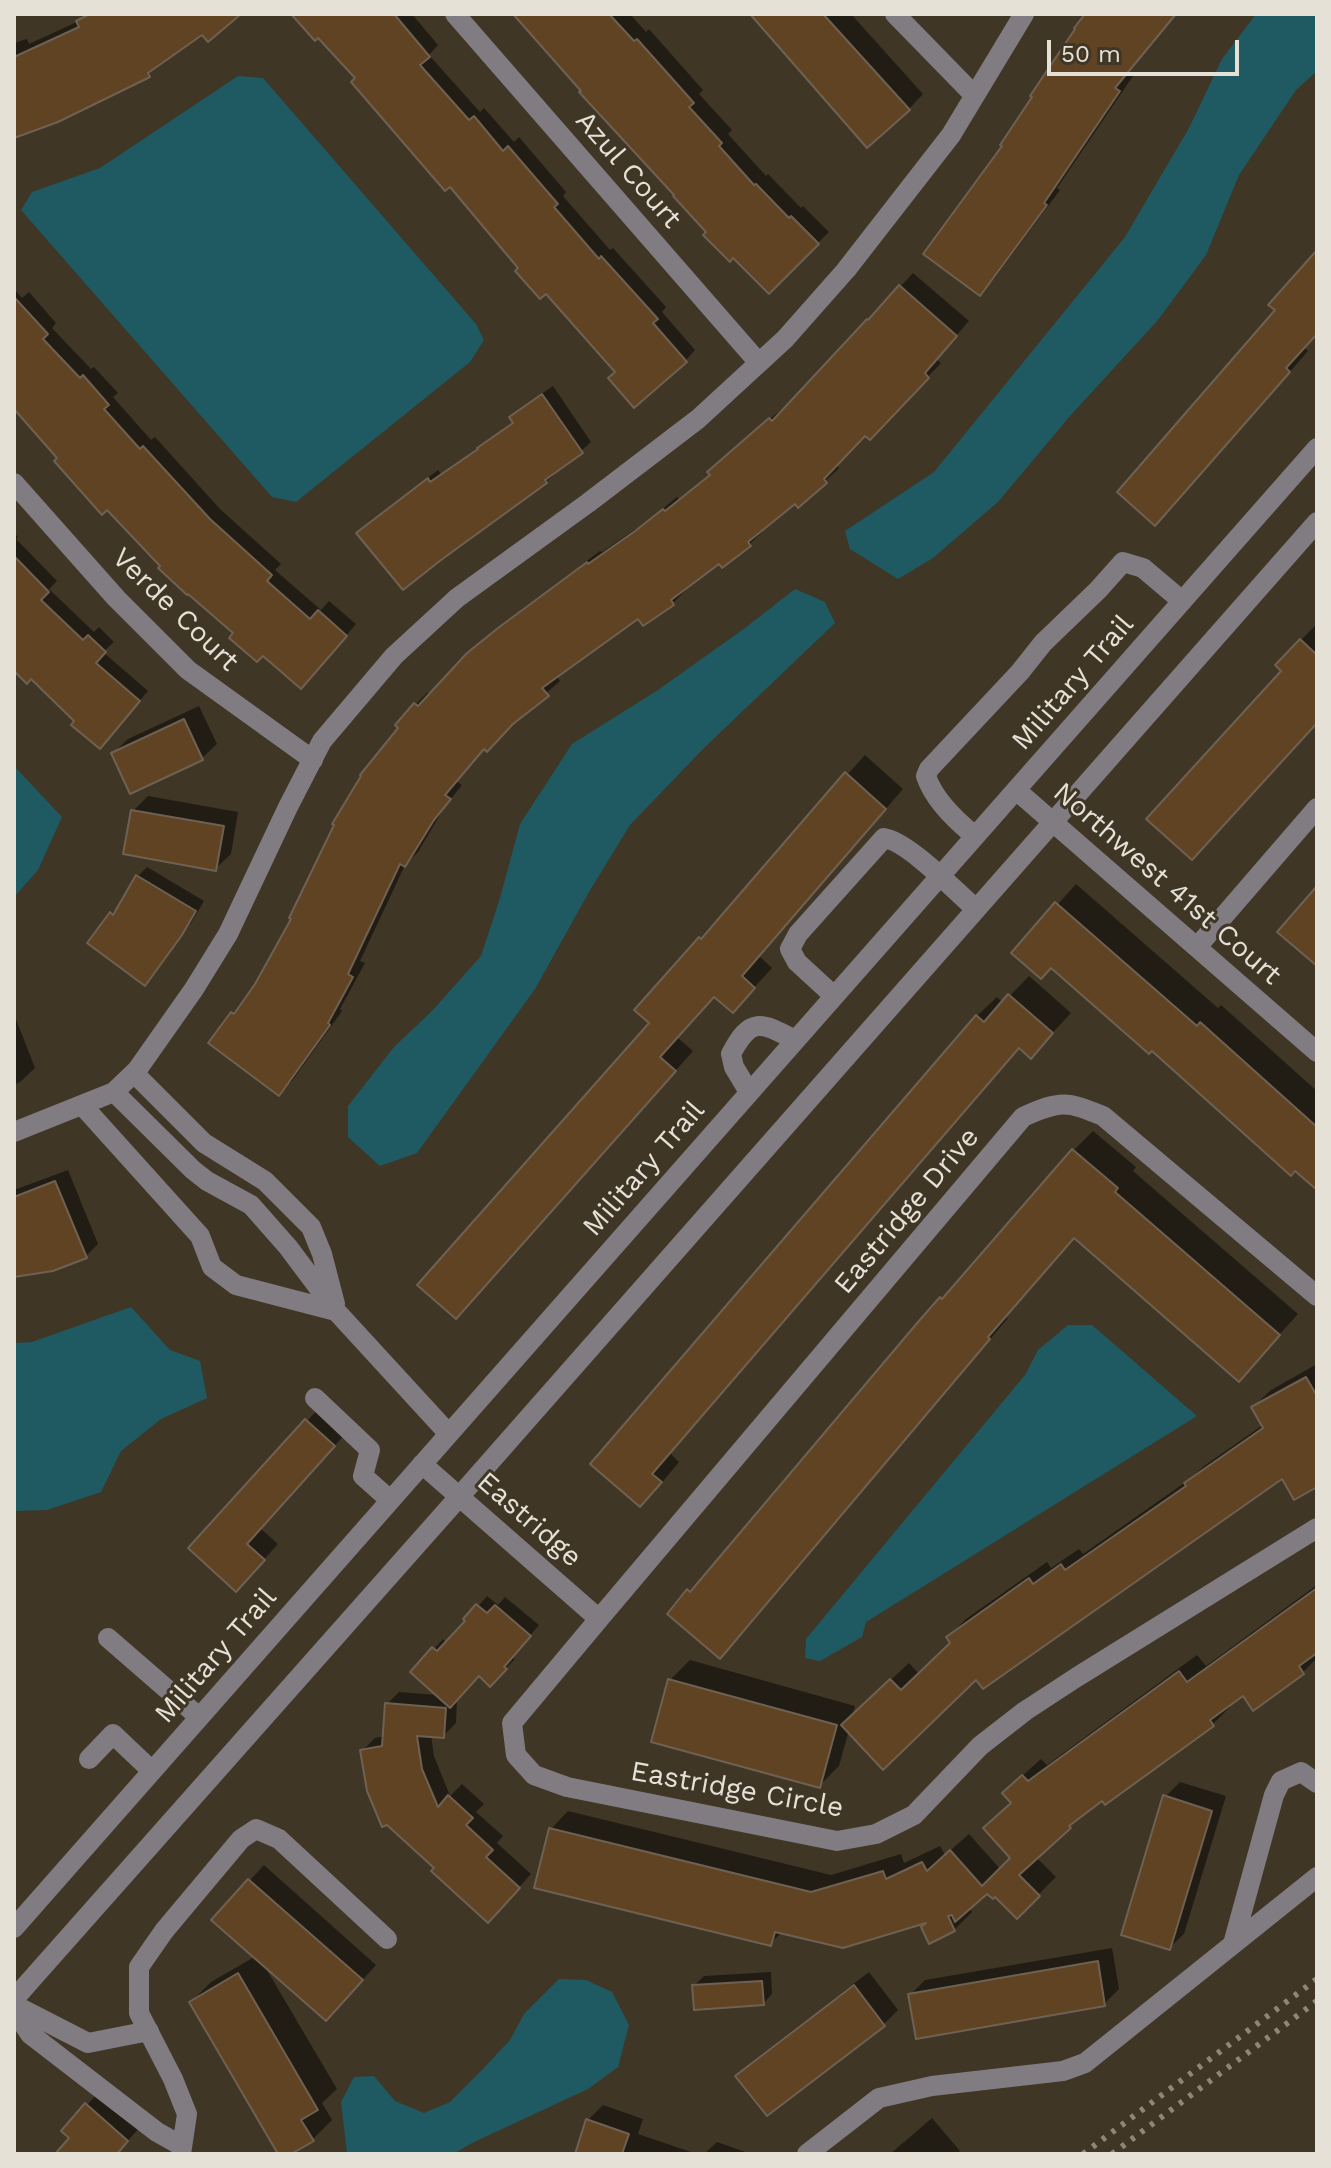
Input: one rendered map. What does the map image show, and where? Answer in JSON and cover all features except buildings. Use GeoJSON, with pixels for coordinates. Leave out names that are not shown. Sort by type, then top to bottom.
{"type":"FeatureCollection","features":[{"type":"Feature","properties":{"kind":"street","name":"Azul Court"},"geometry":{"type":"LineString","coordinates":[[455,14],[759,363]]}},
{"type":"Feature","properties":{"kind":"street"},"geometry":{"type":"LineString","coordinates":[[895,14],[974,95]]}},
{"type":"Feature","properties":{"kind":"street"},"geometry":{"type":"LineString","coordinates":[[14,1132],[114,1092],[134,1073],[194,989],[228,934],[322,741],[394,656],[457,598],[698,419],[785,339],[846,270],[951,135],[1024,14]]}},
{"type":"Feature","properties":{"kind":"street","name":"Military Trail"},"geometry":{"type":"LineString","coordinates":[[14,1928],[1317,448]]}},
{"type":"Feature","properties":{"kind":"street","name":"Verde Court"},"geometry":{"type":"LineString","coordinates":[[14,483],[116,598],[188,670],[313,760]]}},
{"type":"Feature","properties":{"kind":"street"},"geometry":{"type":"LineString","coordinates":[[14,1999],[1317,522]]}},
{"type":"Feature","properties":{"kind":"street"},"geometry":{"type":"LineString","coordinates":[[975,836],[954,819],[930,787],[926,776],[929,769],[1020,672],[1043,643],[1123,562],[1143,568],[1182,601]]}},
{"type":"Feature","properties":{"kind":"street","name":"Northwest 41st Court"},"geometry":{"type":"LineString","coordinates":[[1016,790],[1317,1052]]}},
{"type":"Feature","properties":{"kind":"street"},"geometry":{"type":"LineString","coordinates":[[1197,947],[1317,808]]}},
{"type":"Feature","properties":{"kind":"street"},"geometry":{"type":"LineString","coordinates":[[834,996],[797,962],[790,949],[798,934],[884,838],[892,839],[915,855],[976,909]]}},
{"type":"Feature","properties":{"kind":"street"},"geometry":{"type":"LineString","coordinates":[[749,1092],[734,1067],[731,1054],[748,1029],[759,1025],[771,1027],[795,1040]]}},
{"type":"Feature","properties":{"kind":"street"},"geometry":{"type":"LineString","coordinates":[[134,1073],[204,1143],[265,1181],[311,1227],[322,1254],[336,1311]]}},
{"type":"Feature","properties":{"kind":"street"},"geometry":{"type":"LineString","coordinates":[[114,1092],[193,1170],[251,1205],[288,1247],[336,1311],[448,1433]]}},
{"type":"Feature","properties":{"kind":"street"},"geometry":{"type":"LineString","coordinates":[[82,1105],[200,1236],[212,1267],[236,1285],[336,1311]]}},
{"type":"Feature","properties":{"kind":"street","name":"Eastridge Drive"},"geometry":{"type":"LineString","coordinates":[[599,1619],[1023,1117],[1049,1105],[1075,1105],[1103,1116],[1317,1296]]}},
{"type":"Feature","properties":{"kind":"street"},"geometry":{"type":"LineString","coordinates":[[315,1398],[370,1450],[363,1476],[390,1500]]}},
{"type":"Feature","properties":{"kind":"street","name":"Eastridge"},"geometry":{"type":"LineString","coordinates":[[422,1464],[599,1619]]}},
{"type":"Feature","properties":{"kind":"street","name":"Eastridge Circle"},"geometry":{"type":"LineString","coordinates":[[599,1619],[512,1723],[516,1755],[534,1775],[567,1787],[837,1841],[876,1834],[914,1815],[980,1746],[1025,1711],[1317,1528]]}},
{"type":"Feature","properties":{"kind":"street"},"geometry":{"type":"LineString","coordinates":[[108,1638],[199,1717]]}},
{"type":"Feature","properties":{"kind":"street"},"geometry":{"type":"LineString","coordinates":[[89,1759],[113,1734],[152,1771]]}},
{"type":"Feature","properties":{"kind":"street"},"geometry":{"type":"LineString","coordinates":[[1233,1944],[1274,1795],[1281,1781],[1301,1772],[1317,1783]]}},
{"type":"Feature","properties":{"kind":"street"},"geometry":{"type":"LineString","coordinates":[[14,2008],[30,2034],[181,2150],[187,2114],[139,2013],[139,1967],[164,1931],[241,1839],[256,1829],[279,1839],[387,1939]]}},
{"type":"Feature","properties":{"kind":"street"},"geometry":{"type":"LineString","coordinates":[[807,2154],[879,2098],[932,2086],[1063,2071],[1085,2063],[1317,1877]]}},
{"type":"Feature","properties":{"kind":"street"},"geometry":{"type":"LineString","coordinates":[[14,2008],[88,2043],[149,2031]]}},
{"type":"Feature","properties":{"kind":"water"},"geometry":{"type":"Polygon","coordinates":[[[1256,14],[1317,14],[1317,71],[1296,90],[1239,175],[1206,255],[1158,320],[1070,416],[998,502],[933,558],[898,579],[850,549],[845,531],[934,472],[1125,237],[1189,128],[1222,59],[1256,14]]]}},
{"type":"Feature","properties":{"kind":"water"},"geometry":{"type":"Polygon","coordinates":[[[238,76],[263,78],[476,324],[484,340],[470,362],[296,502],[272,497],[21,210],[32,192],[100,168],[238,76]]]}},
{"type":"Feature","properties":{"kind":"water"},"geometry":{"type":"Polygon","coordinates":[[[795,589],[825,602],[835,623],[704,748],[630,825],[535,989],[417,1153],[380,1166],[348,1137],[348,1106],[394,1047],[432,1011],[481,956],[520,824],[572,744],[658,690],[795,589]]]}},
{"type":"Feature","properties":{"kind":"water"},"geometry":{"type":"Polygon","coordinates":[[[14,766],[62,817],[38,870],[14,897],[14,766]]]}},
{"type":"Feature","properties":{"kind":"water"},"geometry":{"type":"Polygon","coordinates":[[[131,1307],[170,1350],[200,1361],[207,1398],[161,1419],[121,1451],[101,1492],[47,1510],[14,1511],[14,1343],[32,1342],[131,1307]]]}},
{"type":"Feature","properties":{"kind":"water"},"geometry":{"type":"Polygon","coordinates":[[[1068,1325],[1092,1325],[1197,1416],[866,1622],[862,1637],[820,1661],[805,1658],[806,1639],[1025,1375],[1038,1350],[1068,1325]]]}},
{"type":"Feature","properties":{"kind":"water"},"geometry":{"type":"Polygon","coordinates":[[[559,1979],[586,1980],[612,1992],[629,2025],[618,2067],[588,2089],[453,2154],[347,2154],[341,2102],[354,2077],[374,2076],[395,2101],[424,2113],[450,2102],[510,2040],[524,2014],[559,1979]]]}},
{"type":"Feature","properties":{"kind":"railway"},"geometry":{"type":"LineString","coordinates":[[1083,2154],[1317,1979]]}},
{"type":"Feature","properties":{"kind":"railway"},"geometry":{"type":"LineString","coordinates":[[1112,2154],[1317,2001]]}}]}
